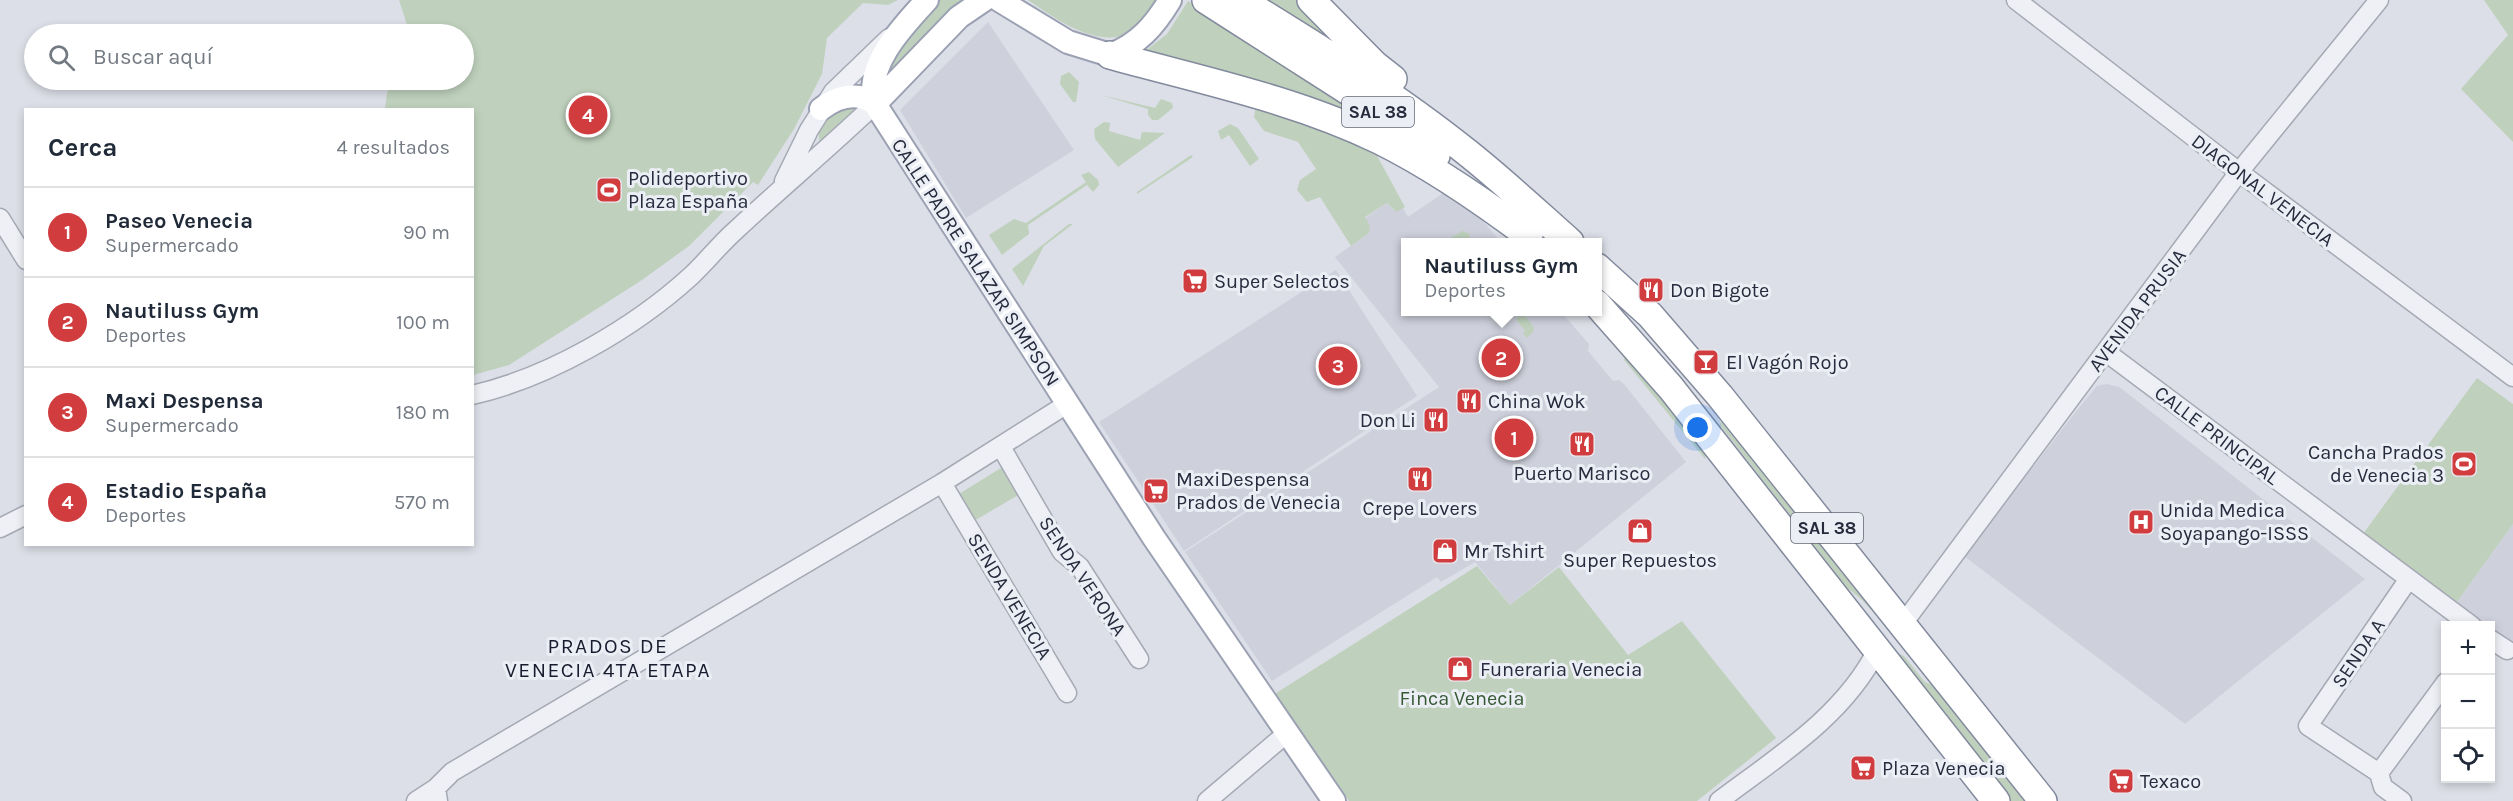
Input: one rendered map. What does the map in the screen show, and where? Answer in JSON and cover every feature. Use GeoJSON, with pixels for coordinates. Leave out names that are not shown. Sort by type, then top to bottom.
{"type":"FeatureCollection","features":[{"type":"Feature","properties":{"kind":"highway","name":"SAL 38"},"geometry":{"type":"LineString","coordinates":[[1206,0],[1399,127],[1531,238]]}},
{"type":"Feature","properties":{"kind":"highway","name":"SAL 38"},"geometry":{"type":"LineString","coordinates":[[1241,0],[1413,111],[1512,190],[1565,238]]}},
{"type":"Feature","properties":{"kind":"highway"},"geometry":{"type":"LineString","coordinates":[[1311,0],[1374,64],[1434,109],[1580,238]]}},
{"type":"Feature","properties":{"kind":"highway"},"geometry":{"type":"LineString","coordinates":[[1110,55],[1276,99],[1358,130],[1438,173],[1531,238]]}},
{"type":"Feature","properties":{"kind":"highway"},"geometry":{"type":"LineString","coordinates":[[1602,258],[1621,277],[1650,315]]}},
{"type":"Feature","properties":{"kind":"highway","name":"SAL 38"},"geometry":{"type":"LineString","coordinates":[[1602,272],[1650,315],[1794,487],[2043,801]]}},
{"type":"Feature","properties":{"kind":"highway","name":"SAL 38"},"geometry":{"type":"LineString","coordinates":[[1602,310],[1671,388],[1996,801]]}},
{"type":"Feature","properties":{"kind":"highway"},"geometry":{"type":"LineString","coordinates":[[1791,541],[1800,544],[1872,630],[1888,637],[1894,636],[1902,625]]}},
{"type":"Feature","properties":{"kind":"highway"},"geometry":{"type":"LineString","coordinates":[[1877,650],[1888,646],[1903,650],[1930,681],[1935,682],[1944,676]]}},
{"type":"Feature","properties":{"kind":"main road"},"geometry":{"type":"LineString","coordinates":[[875,104],[959,17],[984,0]]}},
{"type":"Feature","properties":{"kind":"main road"},"geometry":{"type":"LineString","coordinates":[[999,0],[1068,42],[1110,55],[1135,42],[1150,29],[1170,0]]}},
{"type":"Feature","properties":{"kind":"main road"},"geometry":{"type":"LineString","coordinates":[[875,104],[873,85],[876,74],[888,48],[919,8]]}},
{"type":"Feature","properties":{"kind":"main road"},"geometry":{"type":"LineString","coordinates":[[821,109],[840,98],[850,97],[867,98],[875,104]]}},
{"type":"Feature","properties":{"kind":"main road","name":"CALLE PADRE SALAZAR SIMPSON"},"geometry":{"type":"LineString","coordinates":[[875,104],[1115,478],[1286,734],[1334,801]]}},
{"type":"Feature","properties":{"kind":"main road","name":"CALLE PADRE SALAZAR SIMPSON"},"geometry":{"type":"LineString","coordinates":[[1073,412],[1100,432],[1171,537],[1190,590]]}},
{"type":"Feature","properties":{"kind":"main road"},"geometry":{"type":"LineString","coordinates":[[1115,478],[1134,494],[1160,534],[1165,538],[1171,537]]}},
{"type":"Feature","properties":{"kind":"street","name":"DIAGONAL VENECIA"},"geometry":{"type":"LineString","coordinates":[[2016,0],[2239,172],[2513,377]]}},
{"type":"Feature","properties":{"kind":"street","name":"AVENIDA PRUSIA"},"geometry":{"type":"LineString","coordinates":[[1902,625],[2239,172],[2379,0]]}},
{"type":"Feature","properties":{"kind":"street"},"geometry":{"type":"LineString","coordinates":[[778,193],[821,109],[833,92],[919,8]]}},
{"type":"Feature","properties":{"kind":"street"},"geometry":{"type":"LineString","coordinates":[[474,394],[540,374],[643,314],[692,275],[735,230],[875,104]]}},
{"type":"Feature","properties":{"kind":"street"},"geometry":{"type":"LineString","coordinates":[[0,218],[24,257]]}},
{"type":"Feature","properties":{"kind":"street","name":"CALLE PRINCIPAL"},"geometry":{"type":"LineString","coordinates":[[2106,352],[2465,621]]}},
{"type":"Feature","properties":{"kind":"street"},"geometry":{"type":"LineString","coordinates":[[416,801],[437,795],[452,772],[942,483],[1005,454],[1073,412]]}},
{"type":"Feature","properties":{"kind":"street","name":"SENDA VERONA"},"geometry":{"type":"LineString","coordinates":[[1005,454],[1062,552],[1080,567],[1139,659]]}},
{"type":"Feature","properties":{"kind":"street","name":"SENDA VENECIA"},"geometry":{"type":"LineString","coordinates":[[942,483],[1067,693]]}},
{"type":"Feature","properties":{"kind":"street"},"geometry":{"type":"LineString","coordinates":[[0,528],[24,516]]}},
{"type":"Feature","properties":{"kind":"street","name":"SENDA A"},"geometry":{"type":"LineString","coordinates":[[2379,773],[2308,726],[2408,580]]}},
{"type":"Feature","properties":{"kind":"street"},"geometry":{"type":"LineString","coordinates":[[2495,642],[2507,650]]}},
{"type":"Feature","properties":{"kind":"street"},"geometry":{"type":"LineString","coordinates":[[1719,801],[1827,716],[1866,673],[1877,650]]}},
{"type":"Feature","properties":{"kind":"street"},"geometry":{"type":"LineString","coordinates":[[2402,801],[2383,787],[2379,773],[2441,688]]}},
{"type":"Feature","properties":{"kind":"street"},"geometry":{"type":"LineString","coordinates":[[1207,801],[1286,734]]}},
{"type":"Feature","properties":{"kind":"shaded area"},"geometry":{"type":"Polygon","coordinates":[[[988,22],[1074,150],[966,218],[900,110],[988,22]]]}},
{"type":"Feature","properties":{"kind":"shaded area"},"geometry":{"type":"Polygon","coordinates":[[[1449,189],[1467,203],[1498,238],[1401,238],[1401,316],[1564,316],[1589,344],[1588,351],[1613,381],[1619,380],[1624,384],[1686,462],[1510,605],[1475,562],[1441,582],[1437,577],[1272,681],[1185,552],[1439,387],[1335,257],[1369,233],[1365,218],[1387,203],[1393,210],[1403,208],[1408,217],[1449,189]]]}},
{"type":"Feature","properties":{"kind":"shaded area"},"geometry":{"type":"Polygon","coordinates":[[[1336,270],[1417,396],[1184,551],[1099,422],[1336,270]]]}},
{"type":"Feature","properties":{"kind":"shaded area","name":"Unida Medica Soyapango-ISSS"},"geometry":{"type":"Polygon","coordinates":[[[2107,384],[2119,387],[2131,396],[2365,579],[2185,724],[1964,556],[2077,410],[2097,386],[2107,384]]]}},
{"type":"Feature","properties":{"kind":"shaded area"},"geometry":{"type":"Polygon","coordinates":[[[2513,524],[2513,648],[2495,635],[2495,621],[2475,621],[2454,606],[2513,524]]]}},
{"type":"Feature","properties":{"kind":"green space","name":"Polideportivo Plaza España"},"geometry":{"type":"Polygon","coordinates":[[[399,0],[898,0],[888,5],[863,3],[827,38],[822,74],[794,129],[758,185],[753,182],[689,246],[642,280],[509,365],[474,375],[474,108],[385,108],[388,90],[474,90],[474,24],[407,24],[399,0]]]}},
{"type":"Feature","properties":{"kind":"green space"},"geometry":{"type":"Polygon","coordinates":[[[939,0],[966,0],[887,78],[888,62],[939,0]]]}},
{"type":"Feature","properties":{"kind":"green space"},"geometry":{"type":"Polygon","coordinates":[[[1028,0],[1162,0],[1134,31],[1117,37],[1104,37],[1063,23],[1028,0]]]}},
{"type":"Feature","properties":{"kind":"green space"},"geometry":{"type":"Polygon","coordinates":[[[1261,0],[1307,0],[1391,86],[1261,0]]]}},
{"type":"Feature","properties":{"kind":"green space"},"geometry":{"type":"Polygon","coordinates":[[[2484,0],[2513,0],[2513,142],[2461,89],[2508,35],[2484,0]]]}},
{"type":"Feature","properties":{"kind":"green space"},"geometry":{"type":"Polygon","coordinates":[[[1188,1],[1394,129],[1313,98],[1144,52],[1167,34],[1188,1]]]}},
{"type":"Feature","properties":{"kind":"green space"},"geometry":{"type":"Polygon","coordinates":[[[1069,72],[1079,82],[1076,102],[1073,102],[1060,84],[1061,76],[1069,72]]]}},
{"type":"Feature","properties":{"kind":"green space"},"geometry":{"type":"Polygon","coordinates":[[[1101,95],[1155,108],[1161,99],[1172,103],[1173,108],[1158,120],[1152,120],[1148,115],[1148,109],[1101,95]]]}},
{"type":"Feature","properties":{"kind":"green space"},"geometry":{"type":"Polygon","coordinates":[[[862,102],[822,145],[820,144],[818,129],[830,108],[862,102]]]}},
{"type":"Feature","properties":{"kind":"green space"},"geometry":{"type":"Polygon","coordinates":[[[1256,106],[1369,141],[1405,207],[1396,212],[1387,203],[1365,217],[1370,226],[1369,233],[1351,246],[1320,197],[1307,202],[1297,190],[1300,180],[1316,169],[1298,142],[1264,131],[1254,117],[1256,106]]]}},
{"type":"Feature","properties":{"kind":"green space"},"geometry":{"type":"Polygon","coordinates":[[[1104,122],[1110,123],[1109,131],[1140,140],[1142,132],[1165,133],[1118,167],[1095,139],[1094,129],[1104,122]]]}},
{"type":"Feature","properties":{"kind":"green space"},"geometry":{"type":"Polygon","coordinates":[[[1230,124],[1238,128],[1259,159],[1250,166],[1229,135],[1221,140],[1218,131],[1230,124]]]}},
{"type":"Feature","properties":{"kind":"green space"},"geometry":{"type":"Polygon","coordinates":[[[1191,155],[1193,157],[1137,194],[1137,192],[1191,155]]]}},
{"type":"Feature","properties":{"kind":"green space"},"geometry":{"type":"Polygon","coordinates":[[[1089,172],[1098,180],[1099,185],[1093,192],[1087,185],[1028,225],[1029,234],[1002,255],[989,235],[1014,219],[1026,223],[1086,182],[1081,175],[1089,172]]]}},
{"type":"Feature","properties":{"kind":"green space"},"geometry":{"type":"Polygon","coordinates":[[[1069,224],[1073,224],[1044,246],[1023,286],[1012,269],[1069,224]]]}},
{"type":"Feature","properties":{"kind":"green space"},"geometry":{"type":"Polygon","coordinates":[[[1462,231],[1470,234],[1470,238],[1451,238],[1462,231]]]}},
{"type":"Feature","properties":{"kind":"green space"},"geometry":{"type":"Polygon","coordinates":[[[1525,316],[1534,328],[1527,338],[1523,333],[1525,331],[1516,319],[1525,316]]]}},
{"type":"Feature","properties":{"kind":"green space"},"geometry":{"type":"Polygon","coordinates":[[[1623,348],[1706,452],[1705,459],[1624,360],[1623,348]]]}},
{"type":"Feature","properties":{"kind":"green space","name":"Cancha Prados de Venecia 3"},"geometry":{"type":"Polygon","coordinates":[[[2477,378],[2513,404],[2513,524],[2454,606],[2360,538],[2477,378]]]}},
{"type":"Feature","properties":{"kind":"green space"},"geometry":{"type":"Polygon","coordinates":[[[1721,421],[1724,421],[1883,622],[1846,587],[1720,425],[1721,421]]]}},
{"type":"Feature","properties":{"kind":"green space"},"geometry":{"type":"Polygon","coordinates":[[[1004,466],[1020,494],[974,521],[959,494],[1004,466]]]}},
{"type":"Feature","properties":{"kind":"green space","name":"Finca Venecia"},"geometry":{"type":"Polygon","coordinates":[[[1477,566],[1510,605],[1559,567],[1628,655],[1682,621],[1776,738],[1697,801],[1349,801],[1273,695],[1477,566]]]}},
{"type":"Feature","properties":{"kind":"green space"},"geometry":{"type":"Polygon","coordinates":[[[1893,651],[1904,656],[1925,682],[1942,689],[2030,801],[2003,801],[1893,651]]]}},
{"type":"Feature","properties":{"kind":"place","name":"Estadio España"},"geometry":{"type":"Point","coordinates":[588,115]}},
{"type":"Feature","properties":{"kind":"place","name":"Polideportivo Plaza España"},"geometry":{"type":"Point","coordinates":[609,190]}},
{"type":"Feature","properties":{"kind":"place","name":"Super Selectos"},"geometry":{"type":"Point","coordinates":[1195,281]}},
{"type":"Feature","properties":{"kind":"place","name":"Don Bigote"},"geometry":{"type":"Point","coordinates":[1651,290]}},
{"type":"Feature","properties":{"kind":"place","name":"Nautiluss Gym"},"geometry":{"type":"Point","coordinates":[1501,358]}},
{"type":"Feature","properties":{"kind":"place","name":"El Vagón Rojo"},"geometry":{"type":"Point","coordinates":[1706,362]}},
{"type":"Feature","properties":{"kind":"place","name":"Maxi Despensa"},"geometry":{"type":"Point","coordinates":[1338,366]}},
{"type":"Feature","properties":{"kind":"place","name":"China Wok"},"geometry":{"type":"Point","coordinates":[1469,401]}},
{"type":"Feature","properties":{"kind":"place","name":"Don Li"},"geometry":{"type":"Point","coordinates":[1436,420]}},
{"type":"Feature","properties":{"kind":"place","name":"Paseo Venecia"},"geometry":{"type":"Point","coordinates":[1514,438]}},
{"type":"Feature","properties":{"kind":"place","name":"Puerto Marisco"},"geometry":{"type":"Point","coordinates":[1582,444]}},
{"type":"Feature","properties":{"kind":"place","name":"Cancha Prados de Venecia 3"},"geometry":{"type":"Point","coordinates":[2464,464]}},
{"type":"Feature","properties":{"kind":"place","name":"Crepe Lovers"},"geometry":{"type":"Point","coordinates":[1420,479]}},
{"type":"Feature","properties":{"kind":"place","name":"MaxiDespensa Prados de Venecia"},"geometry":{"type":"Point","coordinates":[1156,491]}},
{"type":"Feature","properties":{"kind":"place","name":"Unida Medica Soyapango-ISSS"},"geometry":{"type":"Point","coordinates":[2141,522]}},
{"type":"Feature","properties":{"kind":"place","name":"Super Repuestos"},"geometry":{"type":"Point","coordinates":[1640,531]}},
{"type":"Feature","properties":{"kind":"place","name":"Mr Tshirt"},"geometry":{"type":"Point","coordinates":[1445,551]}},
{"type":"Feature","properties":{"kind":"place","name":"Funeraria Venecia"},"geometry":{"type":"Point","coordinates":[1460,669]}},
{"type":"Feature","properties":{"kind":"place","name":"Plaza Venecia"},"geometry":{"type":"Point","coordinates":[1863,768]}},
{"type":"Feature","properties":{"kind":"place","name":"Texaco"},"geometry":{"type":"Point","coordinates":[2121,781]}},
{"type":"Feature","properties":{"kind":"district","name":"PRADOS DE VENECIA 4TA ETAPA"},"geometry":{"type":"Point","coordinates":[608,658]}}]}
